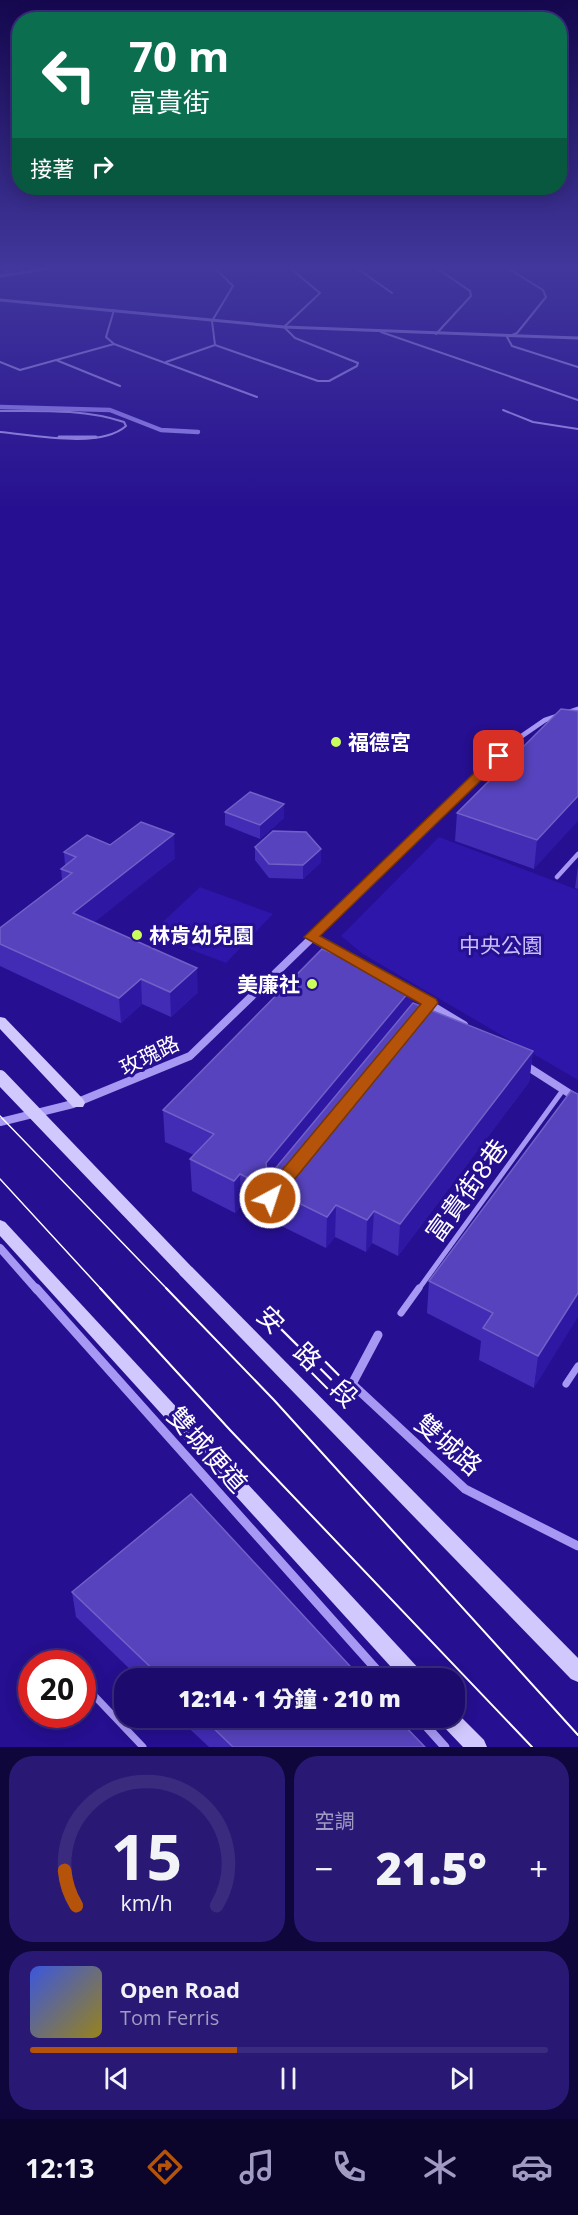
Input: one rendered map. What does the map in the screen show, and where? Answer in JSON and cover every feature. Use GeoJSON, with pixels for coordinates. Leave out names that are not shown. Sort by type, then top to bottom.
{"type":"FeatureCollection","features":[{"type":"Feature","properties":{"kind":"street","name":"玫瑰路"},"geometry":{"type":"LineString","coordinates":[[0,1122],[34,1117],[78,1103],[123,1087],[190,1056],[516,740],[538,722],[556,714],[578,709]]}},
{"type":"Feature","properties":{"kind":"street"},"geometry":{"type":"LineString","coordinates":[[556,714],[567,717]]}},
{"type":"Feature","properties":{"kind":"street"},"geometry":{"type":"LineString","coordinates":[[311,937],[380,975]]}},
{"type":"Feature","properties":{"kind":"street"},"geometry":{"type":"LineString","coordinates":[[400,986],[468,1028]]}},
{"type":"Feature","properties":{"kind":"street"},"geometry":{"type":"LineString","coordinates":[[0,1021],[78,1103]]}},
{"type":"Feature","properties":{"kind":"street"},"geometry":{"type":"LineString","coordinates":[[516,1059],[578,1099]]}},
{"type":"Feature","properties":{"kind":"street","name":"安一路三段"},"geometry":{"type":"LineString","coordinates":[[0,1077],[578,1672]]}},
{"type":"Feature","properties":{"kind":"street"},"geometry":{"type":"LineString","coordinates":[[0,1226],[405,1668]]}},
{"type":"Feature","properties":{"kind":"street","name":"雙城便道"},"geometry":{"type":"LineString","coordinates":[[0,1248],[375,1668]]}},
{"type":"Feature","properties":{"kind":"street","name":"雙城路"},"geometry":{"type":"LineString","coordinates":[[378,1335],[352,1384],[465,1489],[578,1546]]}},
{"type":"Feature","properties":{"kind":"street"},"geometry":{"type":"LineString","coordinates":[[428,1728],[445,1747]]}},
{"type":"Feature","properties":{"kind":"street"},"geometry":{"type":"LineString","coordinates":[[459,1728],[477,1747]]}},
{"type":"Feature","properties":{"kind":"lane"},"geometry":{"type":"LineString","coordinates":[[0,362],[20,370],[90,351]]}},
{"type":"Feature","properties":{"kind":"lane"},"geometry":{"type":"LineString","coordinates":[[133,351],[257,397]]}},
{"type":"Feature","properties":{"kind":"lane"},"geometry":{"type":"LineString","coordinates":[[166,362],[199,351]]}},
{"type":"Feature","properties":{"kind":"lane"},"geometry":{"type":"LineString","coordinates":[[231,351],[323,382],[348,371],[358,363],[327,351]]}},
{"type":"Feature","properties":{"kind":"lane"},"geometry":{"type":"LineString","coordinates":[[435,351],[578,400]]}},
{"type":"Feature","properties":{"kind":"lane"},"geometry":{"type":"LineString","coordinates":[[526,351],[578,367]]}},
{"type":"Feature","properties":{"kind":"lane"},"geometry":{"type":"LineString","coordinates":[[56,360],[120,386]]}},
{"type":"Feature","properties":{"kind":"lane"},"geometry":{"type":"LineString","coordinates":[[503,410],[533,423],[578,429]]}},
{"type":"Feature","properties":{"kind":"lane"},"geometry":{"type":"LineString","coordinates":[[0,411],[107,417],[124,422],[126,426],[119,434],[101,438],[0,432]]}},
{"type":"Feature","properties":{"kind":"lane"},"geometry":{"type":"LineString","coordinates":[[557,877],[578,854]]}},
{"type":"Feature","properties":{"kind":"lane"},"geometry":{"type":"LineString","coordinates":[[423,1011],[430,1003]]}},
{"type":"Feature","properties":{"kind":"lane","name":"富貴街8巷"},"geometry":{"type":"LineString","coordinates":[[401,1313],[563,1090]]}},
{"type":"Feature","properties":{"kind":"lane"},"geometry":{"type":"LineString","coordinates":[[566,1384],[578,1366]]}},
{"type":"Feature","properties":{"kind":"lane"},"geometry":{"type":"LineString","coordinates":[[96,1698],[143,1747]]}},
{"type":"Feature","properties":{"kind":"green space","name":"中央公園"},"geometry":{"type":"Polygon","coordinates":[[[439,837],[578,890],[578,1080],[363,954],[341,936],[439,837]]]}},
{"type":"Feature","properties":{"kind":"green space"},"geometry":{"type":"Polygon","coordinates":[[[200,887],[273,914],[226,963],[150,934],[200,887]]]}},
{"type":"Feature","properties":{"kind":"building"},"geometry":{"type":"Polygon","coordinates":[[[561,709],[578,711],[578,796],[537,840],[457,813],[561,709]]]}},
{"type":"Feature","properties":{"kind":"building"},"geometry":{"type":"Polygon","coordinates":[[[250,792],[284,804],[260,825],[225,812],[250,792]]]}},
{"type":"Feature","properties":{"kind":"building"},"geometry":{"type":"Polygon","coordinates":[[[141,822],[174,834],[73,913],[197,968],[170,992],[141,979],[119,998],[0,944],[0,928],[72,873],[61,869],[76,857],[64,852],[87,835],[110,845],[141,822]]]}},
{"type":"Feature","properties":{"kind":"building"},"geometry":{"type":"Polygon","coordinates":[[[273,831],[306,832],[321,849],[303,865],[269,864],[255,847],[273,831]]]}},
{"type":"Feature","properties":{"kind":"building"},"geometry":{"type":"Polygon","coordinates":[[[322,949],[413,987],[266,1163],[267,1171],[274,1170],[413,1003],[533,1051],[400,1224],[374,1211],[367,1220],[336,1205],[327,1217],[240,1174],[234,1181],[190,1159],[214,1134],[163,1110],[322,949]]]}},
{"type":"Feature","properties":{"kind":"building"},"geometry":{"type":"Polygon","coordinates":[[[571,1091],[578,1094],[578,1293],[538,1356],[483,1328],[493,1313],[429,1281],[571,1091]]]}},
{"type":"Feature","properties":{"kind":"building"},"geometry":{"type":"Polygon","coordinates":[[[191,1494],[352,1668],[152,1668],[72,1592],[191,1494]]]}},
{"type":"Feature","properties":{"kind":"building"},"geometry":{"type":"Polygon","coordinates":[[[213,1728],[407,1728],[425,1747],[233,1747],[213,1728]]]}},
{"type":"Feature","properties":{"kind":"waterway"},"geometry":{"type":"LineString","coordinates":[[0,407],[110,410],[161,430],[198,432]]}},
{"type":"Feature","properties":{"kind":"tram line"},"geometry":{"type":"LineString","coordinates":[[0,1116],[168,1290]]}},
{"type":"Feature","properties":{"kind":"tram line"},"geometry":{"type":"LineString","coordinates":[[0,1179],[102,1290]]}},
{"type":"Feature","properties":{"kind":"tram line"},"geometry":{"type":"LineString","coordinates":[[100,1288],[230,1430],[532,1747]]}},
{"type":"Feature","properties":{"kind":"tram line"},"geometry":{"type":"LineString","coordinates":[[166,1288],[274,1400],[578,1735]]}},
{"type":"Feature","properties":{"kind":"place","name":"福德宮"},"geometry":{"type":"Point","coordinates":[336,742]}},
{"type":"Feature","properties":{"kind":"place","name":"林肯幼兒園"},"geometry":{"type":"Point","coordinates":[137,935]}},
{"type":"Feature","properties":{"kind":"place","name":"美廉社"},"geometry":{"type":"Point","coordinates":[312,984]}},
{"type":"Feature","properties":{"kind":"route"},"geometry":{"type":"LineString","coordinates":[[270,1198],[430,1003],[311,937],[499,756]]}}]}
